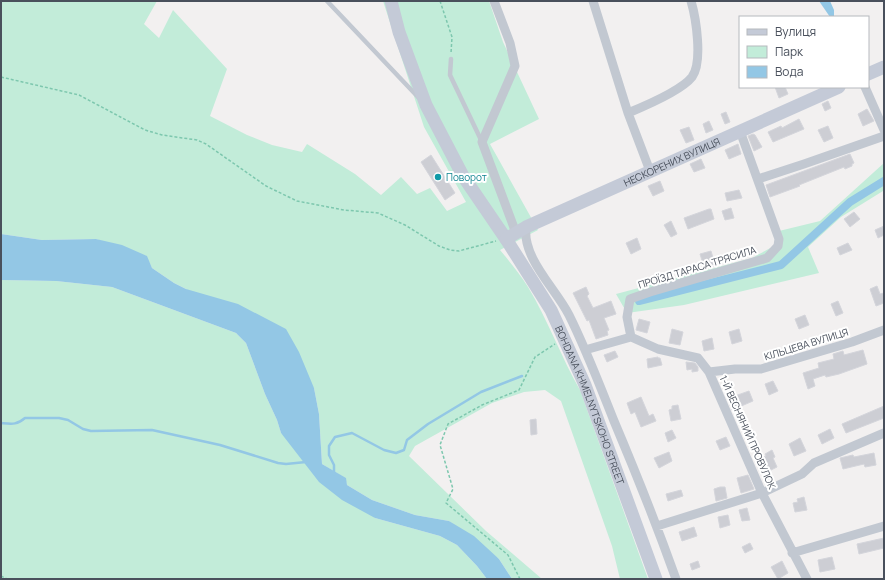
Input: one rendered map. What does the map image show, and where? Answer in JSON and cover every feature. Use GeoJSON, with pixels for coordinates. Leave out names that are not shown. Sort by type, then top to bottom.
{"type":"FeatureCollection","features":[{"type":"Feature","properties":{"kind":"main road","name":"BOHDANA KHMELNYTSKOHO STREET"},"geometry":{"type":"LineString","coordinates":[[391,1],[399,32],[426,105],[463,176],[516,233],[585,385],[656,579]]}},
{"type":"Feature","properties":{"kind":"main road"},"geometry":{"type":"LineString","coordinates":[[869,74],[884,67]]}},
{"type":"Feature","properties":{"kind":"main road","name":"НЕСКОРЕНИХ ВУЛИЦЯ"},"geometry":{"type":"LineString","coordinates":[[516,233],[650,171],[837,88]]}},
{"type":"Feature","properties":{"kind":"street"},"geometry":{"type":"LineString","coordinates":[[494,1],[510,43],[515,66],[482,142],[516,233],[525,236],[526,243],[537,264],[566,310],[585,350],[657,526],[676,579]]}},
{"type":"Feature","properties":{"kind":"street"},"geometry":{"type":"LineString","coordinates":[[593,1],[628,113],[650,171]]}},
{"type":"Feature","properties":{"kind":"street"},"geometry":{"type":"LineString","coordinates":[[628,113],[659,100],[678,88],[692,76],[698,60],[696,17],[692,1]]}},
{"type":"Feature","properties":{"kind":"street"},"geometry":{"type":"LineString","coordinates":[[865,88],[884,130]]}},
{"type":"Feature","properties":{"kind":"street","name":"ПРОЇЗД ТАРАСА ТРЯСИЛА"},"geometry":{"type":"LineString","coordinates":[[631,337],[627,317],[630,299],[766,258],[778,246],[778,239],[740,131]]}},
{"type":"Feature","properties":{"kind":"street"},"geometry":{"type":"LineString","coordinates":[[758,179],[884,136]]}},
{"type":"Feature","properties":{"kind":"street","name":"КІЛЬЦЕВА ВУЛИЦЯ"},"geometry":{"type":"LineString","coordinates":[[709,372],[761,368],[852,342],[884,330]]}},
{"type":"Feature","properties":{"kind":"street"},"geometry":{"type":"LineString","coordinates":[[585,350],[631,337]]}},
{"type":"Feature","properties":{"kind":"street","name":"1-Й ВЕСНЯНИЙ ПРОВУЛОК"},"geometry":{"type":"LineString","coordinates":[[631,337],[658,349],[698,358],[709,372],[762,493],[792,553],[807,579]]}},
{"type":"Feature","properties":{"kind":"street"},"geometry":{"type":"LineString","coordinates":[[657,526],[762,493],[802,474],[814,463],[884,433]]}},
{"type":"Feature","properties":{"kind":"street"},"geometry":{"type":"LineString","coordinates":[[792,553],[884,526]]}},
{"type":"Feature","properties":{"kind":"lane"},"geometry":{"type":"LineString","coordinates":[[327,1],[426,105]]}},
{"type":"Feature","properties":{"kind":"lane"},"geometry":{"type":"LineString","coordinates":[[451,59],[450,75],[482,142]]}},
{"type":"Feature","properties":{"kind":"path"},"geometry":{"type":"LineString","coordinates":[[440,1],[452,36],[451,59]]}},
{"type":"Feature","properties":{"kind":"path"},"geometry":{"type":"LineString","coordinates":[[1,77],[79,95],[145,130],[162,135],[197,140],[206,144],[266,186],[297,201],[344,210],[378,213],[405,225],[440,246],[450,250],[459,251],[516,233]]}},
{"type":"Feature","properties":{"kind":"path"},"geometry":{"type":"LineString","coordinates":[[520,579],[508,555],[446,503],[453,490],[440,445],[448,424],[482,405],[519,390],[535,357],[564,338]]}},
{"type":"Feature","properties":{"kind":"path"},"geometry":{"type":"LineString","coordinates":[[1,576],[7,579]]}},
{"type":"Feature","properties":{"kind":"green space"},"geometry":{"type":"Polygon","coordinates":[[[1,1],[157,1],[144,24],[159,38],[173,10],[227,69],[210,116],[247,135],[272,145],[302,152],[307,144],[355,174],[381,195],[401,177],[417,194],[430,188],[447,211],[466,202],[424,127],[383,1],[489,1],[503,42],[539,119],[490,144],[538,230],[500,250],[522,277],[528,287],[580,390],[648,579],[620,579],[612,546],[561,401],[545,390],[524,392],[492,403],[415,446],[409,456],[486,531],[542,579],[512,579],[499,559],[449,521],[415,515],[372,500],[347,485],[345,478],[322,464],[319,414],[314,388],[186,289],[174,283],[152,268],[146,256],[96,239],[42,240],[1,234],[1,1]]]}},
{"type":"Feature","properties":{"kind":"green space"},"geometry":{"type":"Polygon","coordinates":[[[884,163],[884,192],[883,191],[841,217],[808,247],[819,273],[684,305],[627,313],[616,294],[752,258],[774,246],[779,231],[820,221],[884,163]]]}},
{"type":"Feature","properties":{"kind":"green space"},"geometry":{"type":"Polygon","coordinates":[[[1,280],[56,281],[112,287],[236,333],[246,343],[281,433],[375,518],[440,536],[457,545],[487,579],[1,579],[1,280]]]}},
{"type":"Feature","properties":{"kind":"water"},"geometry":{"type":"Polygon","coordinates":[[[819,1],[830,1],[834,10],[834,16],[829,16],[819,1]]]}},
{"type":"Feature","properties":{"kind":"water"},"geometry":{"type":"Polygon","coordinates":[[[1,234],[42,240],[96,239],[122,245],[147,256],[152,268],[174,283],[186,289],[238,304],[286,329],[299,352],[314,388],[319,414],[322,464],[346,478],[347,485],[372,500],[415,515],[449,521],[474,536],[499,559],[512,579],[487,579],[457,545],[440,536],[375,518],[342,500],[319,482],[281,433],[246,343],[236,333],[112,287],[56,281],[1,280],[1,234]]]}},
{"type":"Feature","properties":{"kind":"building"},"geometry":{"type":"Polygon","coordinates":[[[775,88],[785,88],[788,94],[779,98],[775,88]]]}},
{"type":"Feature","properties":{"kind":"building"},"geometry":{"type":"Polygon","coordinates":[[[828,101],[831,108],[825,111],[822,104],[828,101]]]}},
{"type":"Feature","properties":{"kind":"building"},"geometry":{"type":"Polygon","coordinates":[[[867,109],[874,121],[863,126],[858,114],[867,109]]]}},
{"type":"Feature","properties":{"kind":"building"},"geometry":{"type":"Polygon","coordinates":[[[726,112],[730,122],[725,124],[721,114],[726,112]]]}},
{"type":"Feature","properties":{"kind":"building"},"geometry":{"type":"Polygon","coordinates":[[[799,119],[804,129],[773,142],[768,132],[781,126],[782,128],[799,119]]]}},
{"type":"Feature","properties":{"kind":"building"},"geometry":{"type":"Polygon","coordinates":[[[709,121],[713,130],[706,133],[703,124],[709,121]]]}},
{"type":"Feature","properties":{"kind":"building"},"geometry":{"type":"Polygon","coordinates":[[[828,126],[833,138],[824,142],[818,130],[828,126]]]}},
{"type":"Feature","properties":{"kind":"building"},"geometry":{"type":"Polygon","coordinates":[[[689,127],[694,140],[686,143],[680,130],[689,127]]]}},
{"type":"Feature","properties":{"kind":"building"},"geometry":{"type":"Polygon","coordinates":[[[753,134],[762,147],[754,151],[748,136],[753,134]]]}},
{"type":"Feature","properties":{"kind":"building"},"geometry":{"type":"Polygon","coordinates":[[[738,144],[741,154],[729,159],[725,150],[738,144]]]}},
{"type":"Feature","properties":{"kind":"building"},"geometry":{"type":"Polygon","coordinates":[[[850,154],[854,163],[852,166],[845,169],[844,167],[770,197],[766,185],[850,154]]]}},
{"type":"Feature","properties":{"kind":"building","name":"Поворот"},"geometry":{"type":"Polygon","coordinates":[[[431,155],[455,193],[445,200],[421,162],[431,155]]]}},
{"type":"Feature","properties":{"kind":"building"},"geometry":{"type":"Polygon","coordinates":[[[701,159],[705,168],[694,172],[690,164],[701,159]]]}},
{"type":"Feature","properties":{"kind":"building"},"geometry":{"type":"Polygon","coordinates":[[[660,181],[664,191],[653,196],[648,186],[660,181]]]}},
{"type":"Feature","properties":{"kind":"building"},"geometry":{"type":"Polygon","coordinates":[[[739,190],[742,198],[727,201],[725,193],[739,190]]]}},
{"type":"Feature","properties":{"kind":"building"},"geometry":{"type":"Polygon","coordinates":[[[731,208],[734,218],[725,220],[722,211],[731,208]]]}},
{"type":"Feature","properties":{"kind":"building"},"geometry":{"type":"Polygon","coordinates":[[[711,209],[714,219],[688,229],[684,218],[711,209]]]}},
{"type":"Feature","properties":{"kind":"building"},"geometry":{"type":"Polygon","coordinates":[[[854,212],[860,219],[850,227],[844,219],[854,212]]]}},
{"type":"Feature","properties":{"kind":"building"},"geometry":{"type":"Polygon","coordinates":[[[671,221],[677,234],[671,237],[664,225],[671,221]]]}},
{"type":"Feature","properties":{"kind":"building"},"geometry":{"type":"Polygon","coordinates":[[[884,226],[884,235],[878,238],[875,230],[884,226]]]}},
{"type":"Feature","properties":{"kind":"building"},"geometry":{"type":"Polygon","coordinates":[[[637,238],[641,249],[631,254],[626,243],[637,238]]]}},
{"type":"Feature","properties":{"kind":"building"},"geometry":{"type":"Polygon","coordinates":[[[848,243],[852,250],[840,255],[837,248],[848,243]]]}},
{"type":"Feature","properties":{"kind":"building"},"geometry":{"type":"Polygon","coordinates":[[[711,251],[715,264],[706,267],[705,263],[703,264],[700,254],[711,251]]]}},
{"type":"Feature","properties":{"kind":"building"},"geometry":{"type":"Polygon","coordinates":[[[877,286],[880,294],[884,293],[884,303],[876,306],[870,289],[877,286]]]}},
{"type":"Feature","properties":{"kind":"building"},"geometry":{"type":"Polygon","coordinates":[[[586,287],[589,294],[587,296],[593,308],[611,301],[616,314],[604,318],[609,330],[607,331],[608,335],[596,339],[589,320],[587,321],[573,293],[586,287]]]}},
{"type":"Feature","properties":{"kind":"building"},"geometry":{"type":"Polygon","coordinates":[[[838,301],[843,313],[836,316],[831,304],[838,301]]]}},
{"type":"Feature","properties":{"kind":"building"},"geometry":{"type":"Polygon","coordinates":[[[805,315],[809,325],[799,329],[795,319],[805,315]]]}},
{"type":"Feature","properties":{"kind":"building"},"geometry":{"type":"Polygon","coordinates":[[[639,319],[650,322],[647,333],[636,330],[639,319]]]}},
{"type":"Feature","properties":{"kind":"building"},"geometry":{"type":"Polygon","coordinates":[[[672,329],[683,332],[680,345],[669,343],[672,329]]]}},
{"type":"Feature","properties":{"kind":"building"},"geometry":{"type":"Polygon","coordinates":[[[739,329],[742,341],[732,344],[729,332],[739,329]]]}},
{"type":"Feature","properties":{"kind":"building"},"geometry":{"type":"Polygon","coordinates":[[[712,338],[714,349],[704,351],[702,341],[712,338]]]}},
{"type":"Feature","properties":{"kind":"building"},"geometry":{"type":"Polygon","coordinates":[[[863,350],[867,364],[839,374],[826,377],[825,375],[813,379],[815,386],[808,389],[803,373],[819,368],[818,363],[834,359],[833,354],[843,351],[844,355],[863,350]]]}},
{"type":"Feature","properties":{"kind":"building"},"geometry":{"type":"Polygon","coordinates":[[[615,351],[618,357],[607,362],[604,355],[615,351]]]}},
{"type":"Feature","properties":{"kind":"building"},"geometry":{"type":"Polygon","coordinates":[[[660,358],[662,365],[648,368],[647,359],[660,358]]]}},
{"type":"Feature","properties":{"kind":"building"},"geometry":{"type":"Polygon","coordinates":[[[686,362],[695,363],[698,367],[698,371],[692,372],[692,369],[687,370],[686,362]]]}},
{"type":"Feature","properties":{"kind":"building"},"geometry":{"type":"Polygon","coordinates":[[[773,381],[778,391],[769,395],[765,384],[773,381]]]}},
{"type":"Feature","properties":{"kind":"building"},"geometry":{"type":"Polygon","coordinates":[[[749,391],[753,401],[732,410],[729,402],[733,401],[732,397],[749,391]]]}},
{"type":"Feature","properties":{"kind":"building"},"geometry":{"type":"Polygon","coordinates":[[[641,397],[649,416],[653,414],[656,421],[641,427],[635,412],[631,414],[627,403],[641,397]]]}},
{"type":"Feature","properties":{"kind":"building"},"geometry":{"type":"Polygon","coordinates":[[[678,405],[681,419],[671,421],[669,410],[672,409],[672,406],[678,405]]]}},
{"type":"Feature","properties":{"kind":"building"},"geometry":{"type":"Polygon","coordinates":[[[884,406],[884,418],[846,433],[842,424],[884,406]]]}},
{"type":"Feature","properties":{"kind":"building"},"geometry":{"type":"Polygon","coordinates":[[[536,419],[537,434],[531,435],[530,420],[536,419]]]}},
{"type":"Feature","properties":{"kind":"building"},"geometry":{"type":"Polygon","coordinates":[[[830,429],[834,438],[822,444],[818,435],[830,429]]]}},
{"type":"Feature","properties":{"kind":"building"},"geometry":{"type":"Polygon","coordinates":[[[672,430],[676,438],[668,442],[665,433],[672,430]]]}},
{"type":"Feature","properties":{"kind":"building"},"geometry":{"type":"Polygon","coordinates":[[[726,437],[730,446],[720,450],[716,441],[726,437]]]}},
{"type":"Feature","properties":{"kind":"building"},"geometry":{"type":"Polygon","coordinates":[[[800,438],[806,451],[794,456],[789,444],[800,438]]]}},
{"type":"Feature","properties":{"kind":"building"},"geometry":{"type":"Polygon","coordinates":[[[772,450],[775,457],[773,458],[777,467],[767,472],[766,468],[762,470],[758,460],[766,456],[765,454],[772,450]]]}},
{"type":"Feature","properties":{"kind":"building"},"geometry":{"type":"Polygon","coordinates":[[[669,452],[672,461],[659,468],[654,458],[669,452]]]}},
{"type":"Feature","properties":{"kind":"building"},"geometry":{"type":"Polygon","coordinates":[[[874,453],[876,465],[865,467],[864,464],[843,469],[840,458],[874,453]]]}},
{"type":"Feature","properties":{"kind":"building"},"geometry":{"type":"Polygon","coordinates":[[[748,475],[754,489],[741,493],[737,478],[748,475]]]}},
{"type":"Feature","properties":{"kind":"building"},"geometry":{"type":"Polygon","coordinates":[[[725,487],[727,498],[716,501],[714,489],[725,487]]]}},
{"type":"Feature","properties":{"kind":"building"},"geometry":{"type":"Polygon","coordinates":[[[681,490],[683,496],[668,501],[666,494],[681,490]]]}},
{"type":"Feature","properties":{"kind":"building"},"geometry":{"type":"Polygon","coordinates":[[[804,497],[807,510],[795,512],[793,503],[798,502],[797,499],[804,497]]]}},
{"type":"Feature","properties":{"kind":"building"},"geometry":{"type":"Polygon","coordinates":[[[747,508],[750,520],[742,521],[739,510],[747,508]]]}},
{"type":"Feature","properties":{"kind":"building"},"geometry":{"type":"Polygon","coordinates":[[[728,515],[730,525],[720,528],[718,517],[728,515]]]}},
{"type":"Feature","properties":{"kind":"building"},"geometry":{"type":"Polygon","coordinates":[[[694,527],[697,536],[682,541],[679,532],[694,527]]]}},
{"type":"Feature","properties":{"kind":"building"},"geometry":{"type":"Polygon","coordinates":[[[884,538],[884,548],[859,554],[857,544],[884,538]]]}},
{"type":"Feature","properties":{"kind":"building"},"geometry":{"type":"Polygon","coordinates":[[[750,543],[753,549],[745,553],[742,547],[750,543]]]}},
{"type":"Feature","properties":{"kind":"building"},"geometry":{"type":"Polygon","coordinates":[[[832,557],[835,569],[820,572],[818,560],[832,557]]]}},
{"type":"Feature","properties":{"kind":"building"},"geometry":{"type":"Polygon","coordinates":[[[698,561],[700,567],[692,570],[690,564],[698,561]]]}},
{"type":"Feature","properties":{"kind":"building"},"geometry":{"type":"Polygon","coordinates":[[[782,561],[788,573],[778,579],[771,567],[782,561]]]}},
{"type":"Feature","properties":{"kind":"waterway"},"geometry":{"type":"LineString","coordinates":[[639,301],[781,265],[850,202],[884,181]]}},
{"type":"Feature","properties":{"kind":"waterway"},"geometry":{"type":"LineString","coordinates":[[334,474],[334,465],[329,455],[329,446],[335,437],[352,433],[384,450],[396,453],[404,450],[407,440],[428,424],[481,392],[522,376]]}},
{"type":"Feature","properties":{"kind":"waterway"},"geometry":{"type":"LineString","coordinates":[[1,423],[14,424],[25,418],[59,418],[68,420],[83,429],[91,431],[152,430],[220,445],[278,463],[286,464],[306,462]]}},
{"type":"Feature","properties":{"kind":"place","name":"Поворот"},"geometry":{"type":"Point","coordinates":[438,177]}}]}
